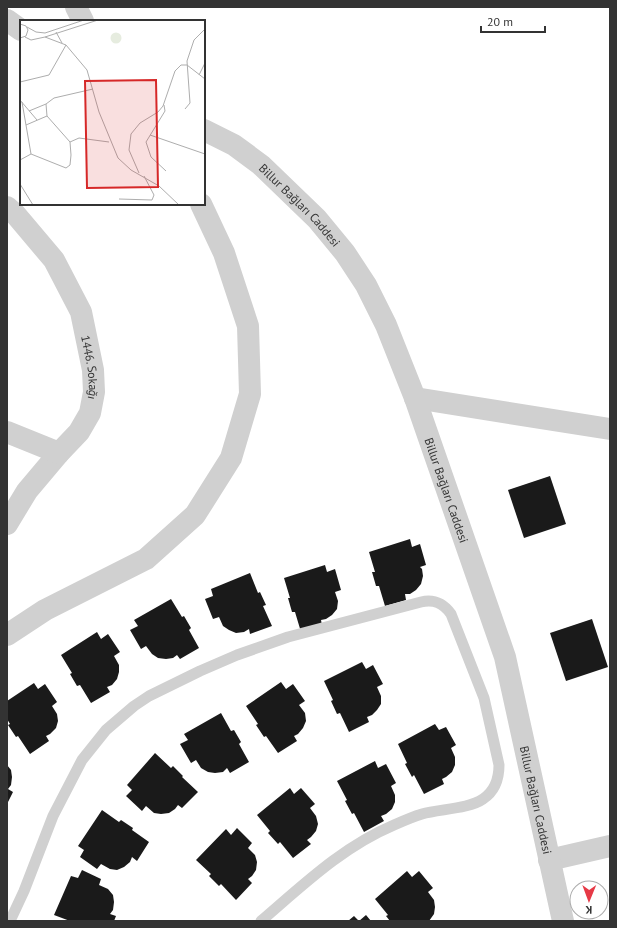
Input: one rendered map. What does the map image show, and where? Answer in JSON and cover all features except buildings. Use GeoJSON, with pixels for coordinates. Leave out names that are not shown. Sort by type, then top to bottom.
{"type":"FeatureCollection","features":[{"type":"Feature","properties":{"kind":"street"},"geometry":{"type":"LineString","coordinates":[[76,7],[82,20]]}},
{"type":"Feature","properties":{"kind":"street"},"geometry":{"type":"LineString","coordinates":[[7,20],[20,29]]}},
{"type":"Feature","properties":{"kind":"street","name":"Billur Bağları Caddesi"},"geometry":{"type":"LineString","coordinates":[[205,130],[234,145],[261,164],[317,219],[345,253],[366,285],[386,325],[415,398],[505,657],[563,921]]}},
{"type":"Feature","properties":{"kind":"street"},"geometry":{"type":"LineString","coordinates":[[7,635],[44,610],[146,560],[195,515],[231,458],[250,394],[248,326],[224,253],[201,205]]}},
{"type":"Feature","properties":{"kind":"street","name":"1446. Sokağı"},"geometry":{"type":"LineString","coordinates":[[7,207],[16,215],[54,260],[81,312],[93,370],[94,392],[90,413],[79,432],[27,491],[7,524]]}},
{"type":"Feature","properties":{"kind":"street"},"geometry":{"type":"LineString","coordinates":[[415,398],[610,429]]}},
{"type":"Feature","properties":{"kind":"street"},"geometry":{"type":"LineString","coordinates":[[7,432],[59,453]]}},
{"type":"Feature","properties":{"kind":"street"},"geometry":{"type":"LineString","coordinates":[[549,860],[610,846]]}},
{"type":"Feature","properties":{"kind":"lane"},"geometry":{"type":"LineString","coordinates":[[10,921],[24,891],[54,816],[82,760],[106,730],[134,706],[149,696],[200,671],[288,636],[421,602],[427,601],[440,604],[451,614],[484,698],[499,765],[499,775],[496,784],[484,799],[475,804],[421,814],[365,839],[342,853],[321,869],[262,921]]}}]}
